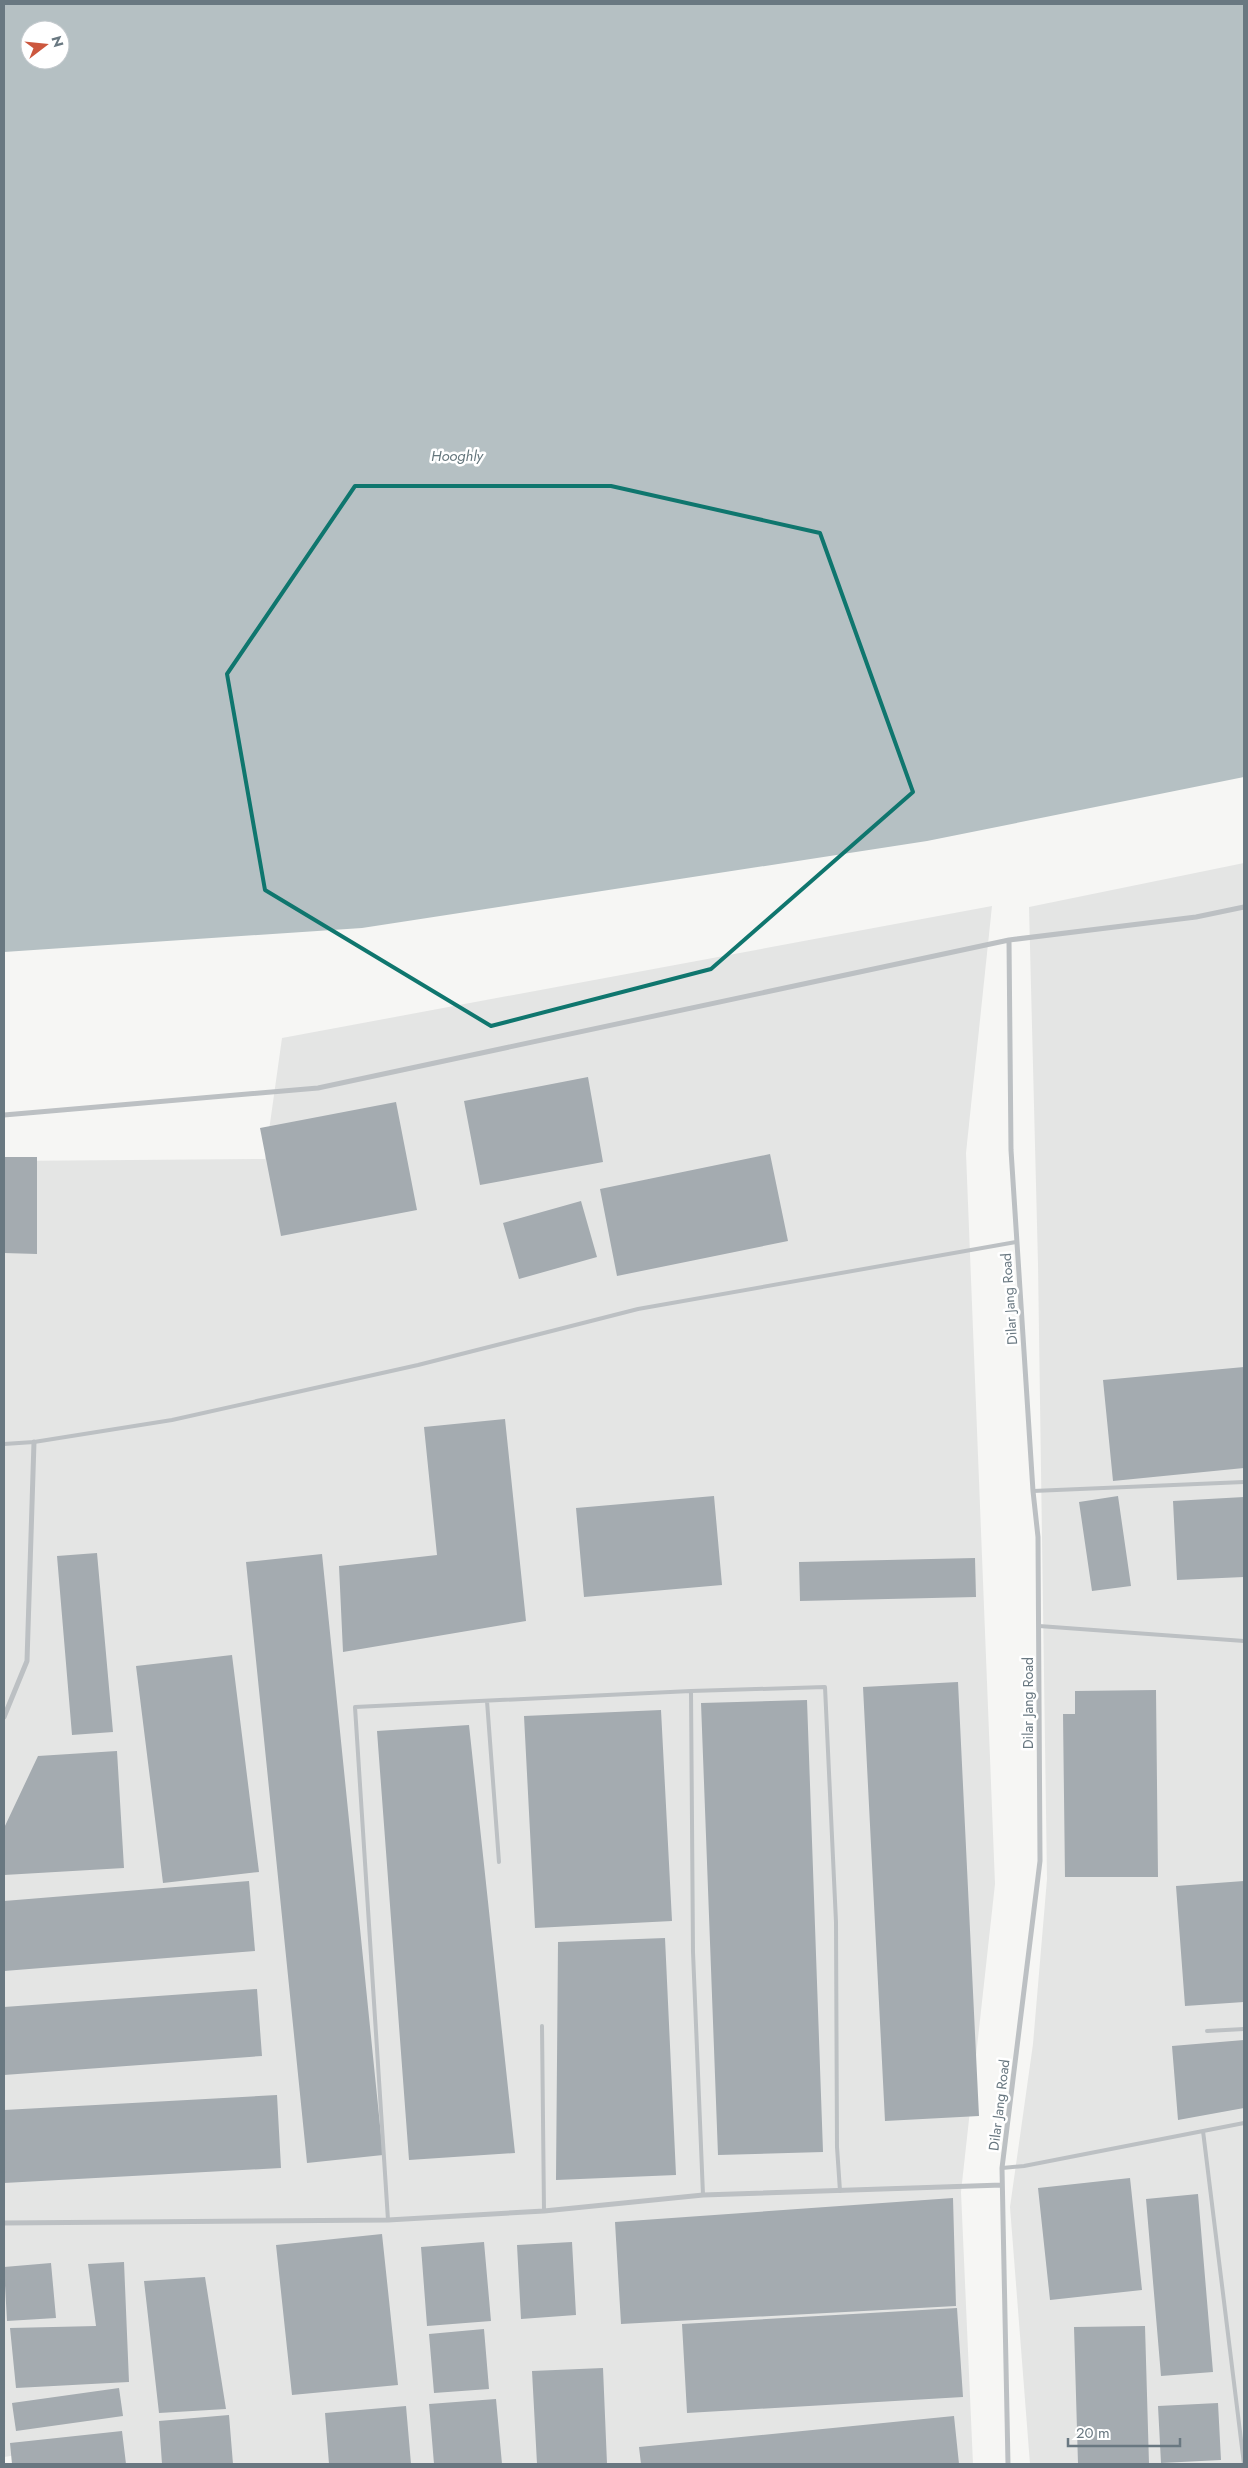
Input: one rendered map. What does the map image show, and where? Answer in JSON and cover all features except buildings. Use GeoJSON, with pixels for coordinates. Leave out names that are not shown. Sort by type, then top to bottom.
{"type":"FeatureCollection","features":[{"type":"Feature","properties":{"kind":"street"},"geometry":{"type":"LineString","coordinates":[[4,1115],[318,1088],[1008,940],[1196,918],[1244,907]]}},
{"type":"Feature","properties":{"kind":"street","name":"Dilar Jang Road"},"geometry":{"type":"LineString","coordinates":[[1008,940],[1011,1150],[1033,1491],[1038,1537],[1040,1861],[1002,2168],[1008,2464]]}},
{"type":"Feature","properties":{"kind":"street"},"geometry":{"type":"LineString","coordinates":[[4,1718],[27,1661],[34,1442]]}},
{"type":"Feature","properties":{"kind":"street"},"geometry":{"type":"LineString","coordinates":[[4,2223],[388,2220],[544,2211],[703,2195],[1002,2185]]}},
{"type":"Feature","properties":{"kind":"lane"},"geometry":{"type":"LineString","coordinates":[[4,1444],[34,1442],[172,1420],[418,1365],[638,1309],[1016,1242]]}},
{"type":"Feature","properties":{"kind":"lane"},"geometry":{"type":"LineString","coordinates":[[1033,1491],[1244,1482]]}},
{"type":"Feature","properties":{"kind":"lane"},"geometry":{"type":"LineString","coordinates":[[1038,1626],[1244,1640]]}},
{"type":"Feature","properties":{"kind":"lane"},"geometry":{"type":"LineString","coordinates":[[388,2220],[355,1707],[691,1691],[825,1687],[836,1922],[837,2147],[840,2191]]}},
{"type":"Feature","properties":{"kind":"lane"},"geometry":{"type":"LineString","coordinates":[[691,1691],[693,1952],[703,2195]]}},
{"type":"Feature","properties":{"kind":"lane"},"geometry":{"type":"LineString","coordinates":[[487,1701],[499,1862]]}},
{"type":"Feature","properties":{"kind":"lane"},"geometry":{"type":"LineString","coordinates":[[542,2026],[544,2211]]}},
{"type":"Feature","properties":{"kind":"lane"},"geometry":{"type":"LineString","coordinates":[[1208,2031],[1244,2029]]}},
{"type":"Feature","properties":{"kind":"lane"},"geometry":{"type":"LineString","coordinates":[[1002,2168],[1024,2166],[1244,2123]]}},
{"type":"Feature","properties":{"kind":"lane"},"geometry":{"type":"LineString","coordinates":[[1203,2131],[1244,2464]]}},
{"type":"Feature","properties":{"kind":"highlighted area"},"geometry":{"type":"Polygon","coordinates":[[[355,486],[611,486],[820,533],[913,792],[711,969],[491,1026],[265,890],[227,674],[355,486]]]}},
{"type":"Feature","properties":{"kind":"shaded area"},"geometry":{"type":"Polygon","coordinates":[[[1244,863],[1244,2464],[1030,2464],[1010,2207],[1033,2044],[1047,1879],[1038,1264],[1029,907],[1244,863]]]}},
{"type":"Feature","properties":{"kind":"shaded area"},"geometry":{"type":"Polygon","coordinates":[[[992,906],[966,1153],[995,1884],[961,2192],[973,2464],[26,2464],[24,2454],[4,2457],[4,1161],[265,1159],[282,1038],[992,906]]]}},
{"type":"Feature","properties":{"kind":"water","name":"Hooghly"},"geometry":{"type":"Polygon","coordinates":[[[4,4],[1244,4],[1244,777],[927,841],[362,928],[4,952],[4,4]]]}}]}
